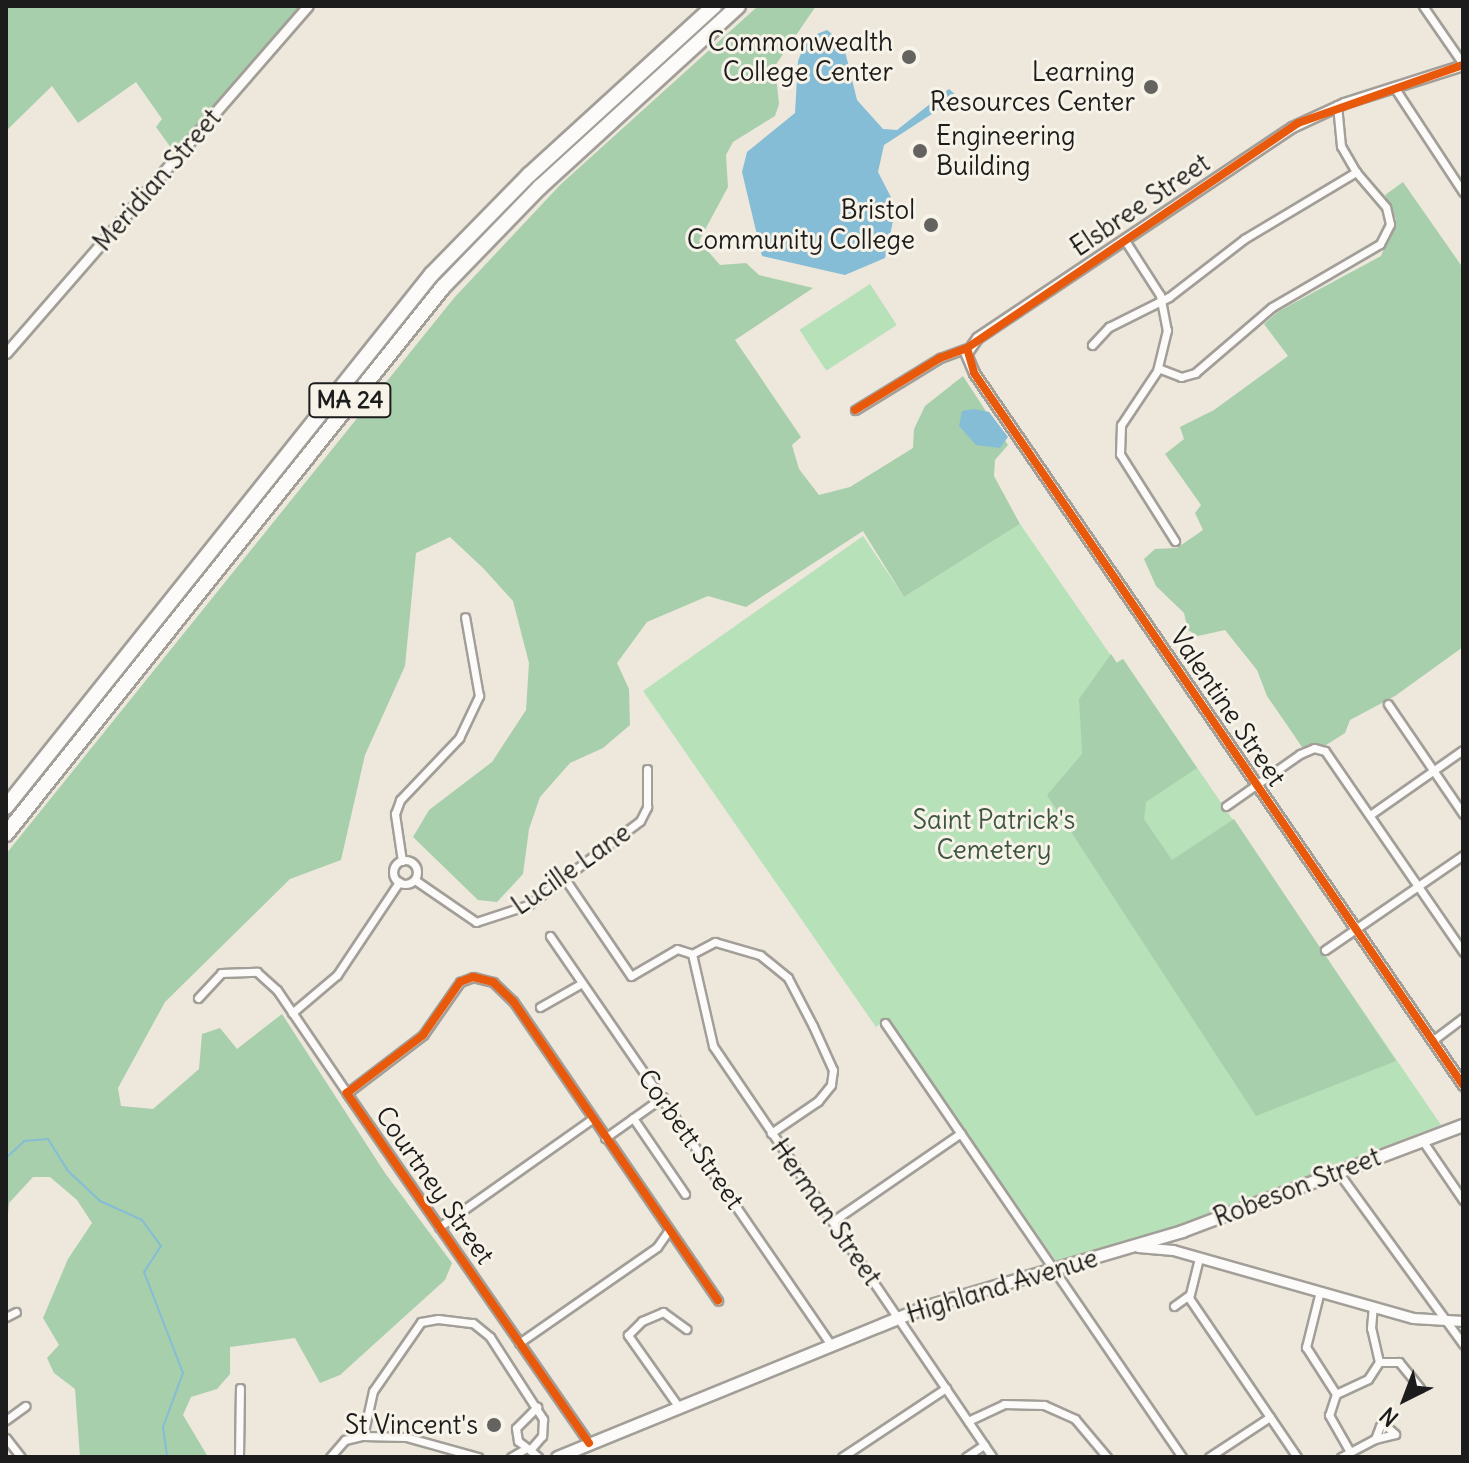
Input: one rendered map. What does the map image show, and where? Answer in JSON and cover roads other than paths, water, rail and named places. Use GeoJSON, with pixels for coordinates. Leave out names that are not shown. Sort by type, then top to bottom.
{"type":"FeatureCollection","features":[{"type":"Feature","properties":{"kind":"highway","name":"MA 24"},"geometry":{"type":"LineString","coordinates":[[6,807],[432,274],[512,190],[714,6]]}},
{"type":"Feature","properties":{"kind":"highway","name":"MA 24"},"geometry":{"type":"LineString","coordinates":[[6,834],[443,287],[540,187],[738,6]]}},
{"type":"Feature","properties":{"kind":"main road","name":"Robeson Street"},"geometry":{"type":"LineString","coordinates":[[1131,1247],[1463,1125]]}},
{"type":"Feature","properties":{"kind":"main road","name":"Highland Avenue"},"geometry":{"type":"LineString","coordinates":[[557,1457],[898,1316],[1131,1247]]}},
{"type":"Feature","properties":{"kind":"street","name":"Meridian Street"},"geometry":{"type":"LineString","coordinates":[[6,353],[308,6]]}},
{"type":"Feature","properties":{"kind":"street"},"geometry":{"type":"LineString","coordinates":[[1423,6],[1463,64]]}},
{"type":"Feature","properties":{"kind":"street","name":"Elsbree Street"},"geometry":{"type":"LineString","coordinates":[[855,410],[940,358],[967,348],[1285,131],[1337,105],[1463,64]]}},
{"type":"Feature","properties":{"kind":"street"},"geometry":{"type":"LineString","coordinates":[[1394,87],[1463,192]]}},
{"type":"Feature","properties":{"kind":"street"},"geometry":{"type":"LineString","coordinates":[[1158,368],[1181,377],[1195,373],[1272,307],[1380,244],[1390,224],[1386,207],[1356,172],[1341,146],[1337,105]]}},
{"type":"Feature","properties":{"kind":"street"},"geometry":{"type":"LineString","coordinates":[[1092,345],[1109,327],[1162,299],[1244,239],[1356,172]]}},
{"type":"Feature","properties":{"kind":"street"},"geometry":{"type":"LineString","coordinates":[[1124,239],[1162,299],[1167,337],[1158,368],[1126,415],[1119,444],[1124,464],[1175,541]]}},
{"type":"Feature","properties":{"kind":"street","name":"Valentine Street"},"geometry":{"type":"LineString","coordinates":[[967,348],[972,370],[1463,1085]]}},
{"type":"Feature","properties":{"kind":"street"},"geometry":{"type":"LineString","coordinates":[[399,882],[393,870],[402,861],[396,829],[400,800],[459,738],[479,696],[465,617]]}},
{"type":"Feature","properties":{"kind":"street"},"geometry":{"type":"LineString","coordinates":[[1388,704],[1463,814]]}},
{"type":"Feature","properties":{"kind":"street"},"geometry":{"type":"LineString","coordinates":[[1226,806],[1300,754],[1319,748],[1330,756],[1419,887],[1460,940],[1463,952]]}},
{"type":"Feature","properties":{"kind":"street"},"geometry":{"type":"LineString","coordinates":[[1370,815],[1463,750]]}},
{"type":"Feature","properties":{"kind":"street","name":"Lucille Lane"},"geometry":{"type":"LineString","coordinates":[[402,861],[416,866],[415,880],[464,919],[484,922],[528,905],[640,821],[647,807],[647,769]]}},
{"type":"Feature","properties":{"kind":"street"},"geometry":{"type":"LineString","coordinates":[[1325,950],[1463,855]]}},
{"type":"Feature","properties":{"kind":"street"},"geometry":{"type":"LineString","coordinates":[[565,879],[631,976],[677,949],[692,954],[715,942],[760,955],[788,978],[833,1070],[831,1085],[816,1104],[771,1133]]}},
{"type":"Feature","properties":{"kind":"street"},"geometry":{"type":"LineString","coordinates":[[292,1013],[337,975],[399,882],[415,880]]}},
{"type":"Feature","properties":{"kind":"street","name":"Corbett Street"},"geometry":{"type":"LineString","coordinates":[[550,936],[830,1343]]}},
{"type":"Feature","properties":{"kind":"street","name":"Herman Street"},"geometry":{"type":"LineString","coordinates":[[692,954],[711,1042],[992,1457]]}},
{"type":"Feature","properties":{"kind":"street","name":"Courtney Street"},"geometry":{"type":"LineString","coordinates":[[198,998],[213,977],[245,968],[269,980],[589,1443]]}},
{"type":"Feature","properties":{"kind":"street","name":"Courtney Street"},"geometry":{"type":"LineString","coordinates":[[347,1093],[418,1040],[457,985],[473,977],[493,982],[507,994],[592,1119]]}},
{"type":"Feature","properties":{"kind":"street"},"geometry":{"type":"LineString","coordinates":[[540,1007],[582,983]]}},
{"type":"Feature","properties":{"kind":"street"},"geometry":{"type":"LineString","coordinates":[[1432,1041],[1463,1018]]}},
{"type":"Feature","properties":{"kind":"street"},"geometry":{"type":"LineString","coordinates":[[885,1023],[1182,1457]]}},
{"type":"Feature","properties":{"kind":"street"},"geometry":{"type":"LineString","coordinates":[[605,1138],[663,1097]]}},
{"type":"Feature","properties":{"kind":"street"},"geometry":{"type":"LineString","coordinates":[[633,1118],[685,1194]]}},
{"type":"Feature","properties":{"kind":"street"},"geometry":{"type":"LineString","coordinates":[[439,1227],[592,1119],[718,1300]]}},
{"type":"Feature","properties":{"kind":"street"},"geometry":{"type":"LineString","coordinates":[[833,1221],[961,1133]]}},
{"type":"Feature","properties":{"kind":"street"},"geometry":{"type":"LineString","coordinates":[[1422,1140],[1463,1200]]}},
{"type":"Feature","properties":{"kind":"street"},"geometry":{"type":"LineString","coordinates":[[1338,1172],[1463,1344]]}},
{"type":"Feature","properties":{"kind":"street"},"geometry":{"type":"LineString","coordinates":[[519,1343],[657,1247],[668,1231]]}},
{"type":"Feature","properties":{"kind":"street","name":"Highland Avenue"},"geometry":{"type":"LineString","coordinates":[[1131,1247],[1199,1258],[1373,1307],[1446,1322],[1463,1321]]}},
{"type":"Feature","properties":{"kind":"street"},"geometry":{"type":"LineString","coordinates":[[1174,1306],[1188,1296],[1199,1258]]}},
{"type":"Feature","properties":{"kind":"street"},"geometry":{"type":"LineString","coordinates":[[1320,1291],[1306,1347],[1336,1394]]}},
{"type":"Feature","properties":{"kind":"street"},"geometry":{"type":"LineString","coordinates":[[1188,1296],[1297,1457]]}},
{"type":"Feature","properties":{"kind":"street"},"geometry":{"type":"LineString","coordinates":[[1349,1450],[1329,1415],[1336,1394],[1368,1379],[1379,1362],[1371,1328],[1373,1307]]}},
{"type":"Feature","properties":{"kind":"street"},"geometry":{"type":"LineString","coordinates":[[6,1317],[16,1312]]}},
{"type":"Feature","properties":{"kind":"street"},"geometry":{"type":"LineString","coordinates":[[678,1406],[628,1335],[646,1318],[663,1312],[686,1329]]}},
{"type":"Feature","properties":{"kind":"street"},"geometry":{"type":"LineString","coordinates":[[363,1436],[371,1394],[426,1320],[467,1322],[482,1328],[537,1407],[545,1427],[528,1450],[511,1457]]}},
{"type":"Feature","properties":{"kind":"street"},"geometry":{"type":"LineString","coordinates":[[1379,1362],[1399,1362],[1420,1388]]}},
{"type":"Feature","properties":{"kind":"street"},"geometry":{"type":"LineString","coordinates":[[239,1457],[240,1388]]}},
{"type":"Feature","properties":{"kind":"street"},"geometry":{"type":"LineString","coordinates":[[842,1457],[946,1388]]}},
{"type":"Feature","properties":{"kind":"street"},"geometry":{"type":"LineString","coordinates":[[968,1421],[1004,1404],[1044,1405],[1075,1419],[1107,1457]]}},
{"type":"Feature","properties":{"kind":"street"},"geometry":{"type":"LineString","coordinates":[[6,1420],[25,1406]]}},
{"type":"Feature","properties":{"kind":"street"},"geometry":{"type":"LineString","coordinates":[[537,1407],[516,1425],[516,1437],[538,1457]]}},
{"type":"Feature","properties":{"kind":"street"},"geometry":{"type":"LineString","coordinates":[[1209,1457],[1270,1417]]}},
{"type":"Feature","properties":{"kind":"street"},"geometry":{"type":"LineString","coordinates":[[330,1457],[345,1440],[363,1436],[406,1437],[478,1457]]}},
{"type":"Feature","properties":{"kind":"street"},"geometry":{"type":"LineString","coordinates":[[6,1438],[21,1457]]}},
{"type":"Feature","properties":{"kind":"street"},"geometry":{"type":"LineString","coordinates":[[1341,1457],[1349,1450],[1375,1439]]}},
{"type":"Feature","properties":{"kind":"street"},"geometry":{"type":"LineString","coordinates":[[966,1457],[984,1445]]}},
{"type":"Feature","properties":{"kind":"water"},"geometry":{"type":"Polygon","coordinates":[[[827,30],[843,43],[857,100],[883,129],[897,130],[949,89],[958,97],[884,145],[878,172],[896,207],[885,258],[845,275],[762,256],[742,172],[747,152],[795,113],[798,61],[807,38],[827,30]]]}},
{"type":"Feature","properties":{"kind":"water"},"geometry":{"type":"Polygon","coordinates":[[[974,409],[989,412],[1008,437],[1000,448],[976,445],[959,426],[962,411],[974,409]]]}},
{"type":"Feature","properties":{"kind":"waterway"},"geometry":{"type":"LineString","coordinates":[[6,1158],[24,1141],[48,1139],[67,1170],[100,1201],[142,1220],[161,1246],[144,1272],[183,1373],[163,1427],[167,1457]]}},
{"type":"Feature","properties":{"kind":"place","name":"Commonwealth College Center"},"geometry":{"type":"Point","coordinates":[909,57]}},
{"type":"Feature","properties":{"kind":"place","name":"Learning Resources Center"},"geometry":{"type":"Point","coordinates":[1151,87]}},
{"type":"Feature","properties":{"kind":"place","name":"Engineering Building"},"geometry":{"type":"Point","coordinates":[920,151]}},
{"type":"Feature","properties":{"kind":"place","name":"Bristol Community College"},"geometry":{"type":"Point","coordinates":[931,225]}},
{"type":"Feature","properties":{"kind":"place","name":"St Vincent's"},"geometry":{"type":"Point","coordinates":[494,1425]}},
{"type":"Feature","properties":{"kind":"park label","name":"Saint Patrick's Cemetery"},"geometry":{"type":"Point","coordinates":[994,835]}}]}
